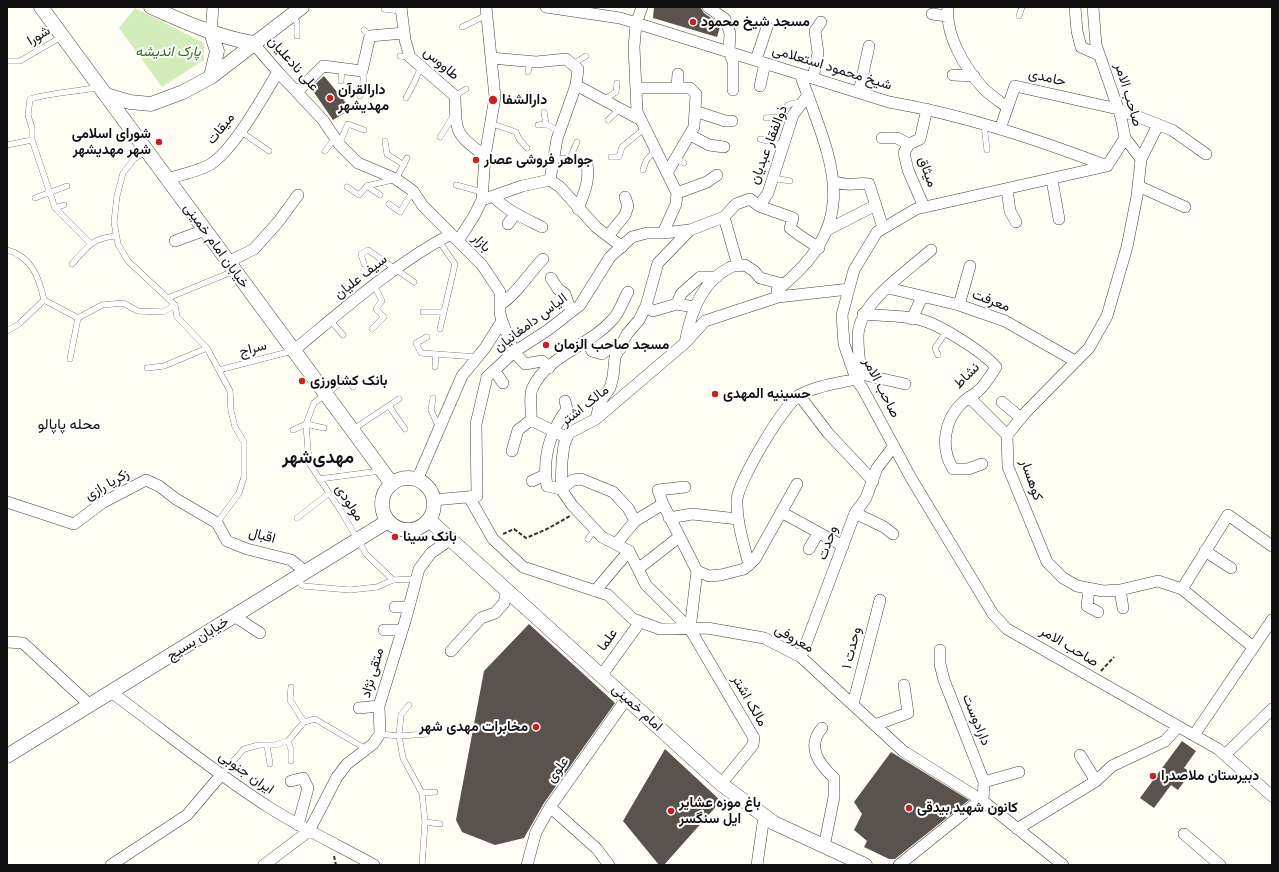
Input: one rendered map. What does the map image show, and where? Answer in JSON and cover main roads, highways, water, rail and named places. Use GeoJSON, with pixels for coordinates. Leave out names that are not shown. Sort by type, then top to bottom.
{"type":"FeatureCollection","features":[{"type":"Feature","properties":{"kind":"place","name":"مسجد شیخ محمود"},"geometry":{"type":"Point","coordinates":[693,22]}},
{"type":"Feature","properties":{"kind":"place","name":"دارالقرآن مهدیشهر"},"geometry":{"type":"Point","coordinates":[330,98]}},
{"type":"Feature","properties":{"kind":"place","name":"دارالشفا"},"geometry":{"type":"Point","coordinates":[493,100]}},
{"type":"Feature","properties":{"kind":"place","name":"شورای اسلامی شهر مهدیشهر"},"geometry":{"type":"Point","coordinates":[159,142]}},
{"type":"Feature","properties":{"kind":"place","name":"جواهر فروشی عصار"},"geometry":{"type":"Point","coordinates":[476,160]}},
{"type":"Feature","properties":{"kind":"place","name":"مسجد صاحب الزمان"},"geometry":{"type":"Point","coordinates":[546,345]}},
{"type":"Feature","properties":{"kind":"place","name":"بانک کشاورزی"},"geometry":{"type":"Point","coordinates":[302,381]}},
{"type":"Feature","properties":{"kind":"place","name":"حسینیه المهدی"},"geometry":{"type":"Point","coordinates":[715,394]}},
{"type":"Feature","properties":{"kind":"place","name":"بانک سینا"},"geometry":{"type":"Point","coordinates":[395,537]}},
{"type":"Feature","properties":{"kind":"place","name":"مخابرات مهدی شهر"},"geometry":{"type":"Point","coordinates":[536,727]}},
{"type":"Feature","properties":{"kind":"place","name":"دبیرستان ملاصدرا"},"geometry":{"type":"Point","coordinates":[1153,776]}},
{"type":"Feature","properties":{"kind":"place","name":"کانون شهید بیدقی"},"geometry":{"type":"Point","coordinates":[909,808]}},
{"type":"Feature","properties":{"kind":"place","name":"باغ موزه عشایر ایل سنگسر"},"geometry":{"type":"Point","coordinates":[671,811]}},
{"type":"Feature","properties":{"kind":"district","name":"محله پاپالو"},"geometry":{"type":"Point","coordinates":[69,425]}},
{"type":"Feature","properties":{"kind":"district","name":"مهدی‌شهر"},"geometry":{"type":"Point","coordinates":[318,458]}},
{"type":"Feature","properties":{"kind":"park label","name":"پارک اندیشه"},"geometry":{"type":"Point","coordinates":[168,52]}}]}
